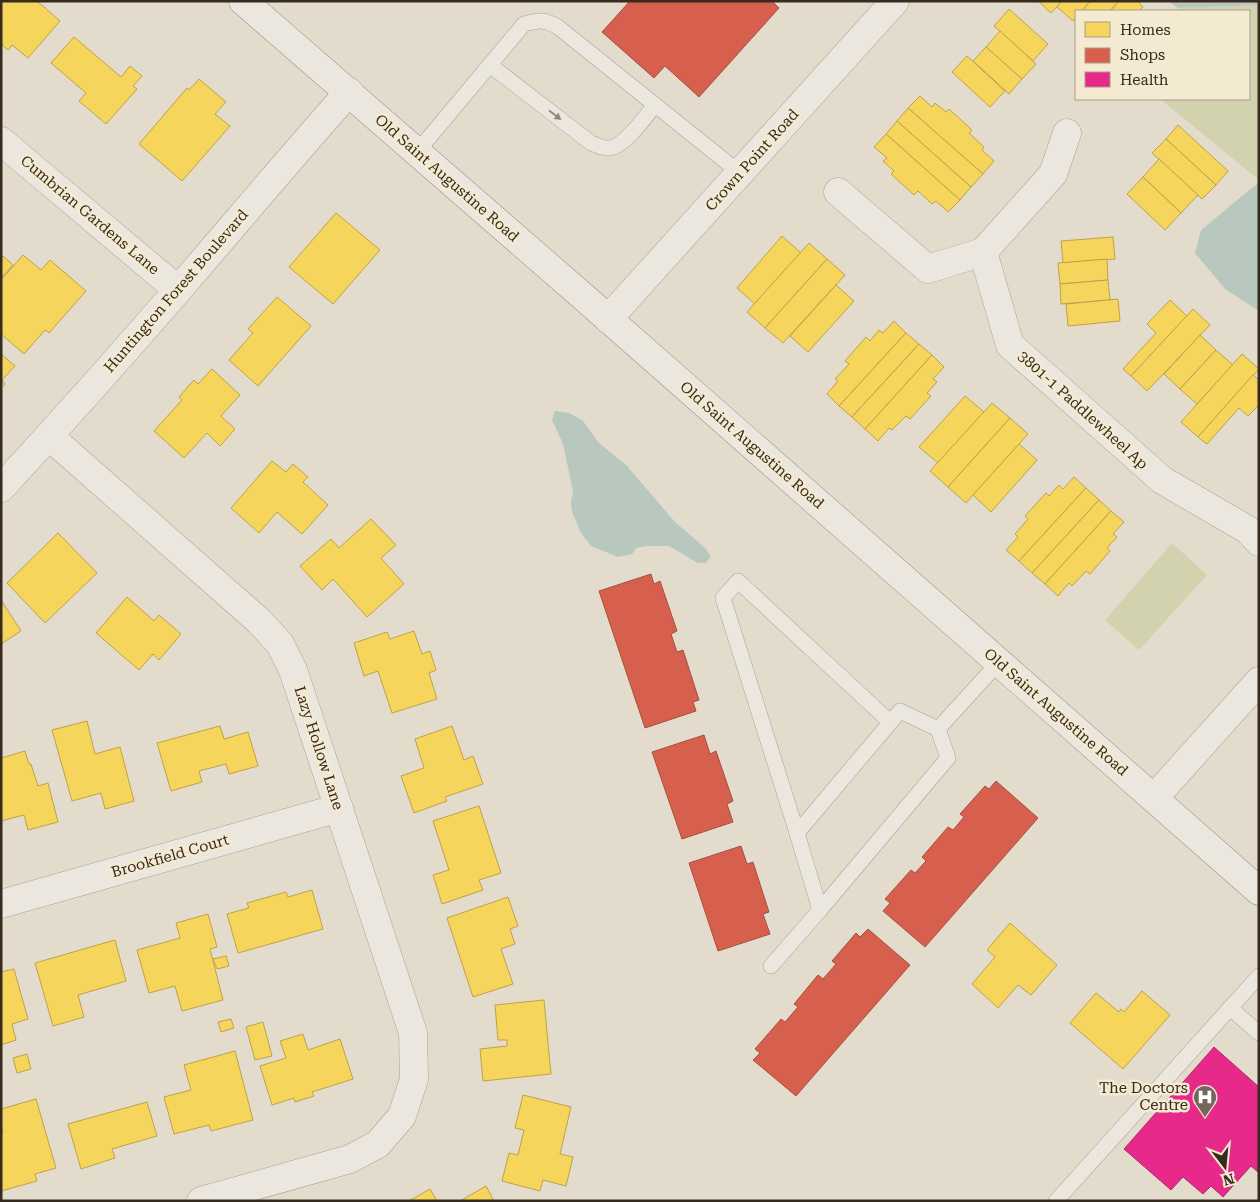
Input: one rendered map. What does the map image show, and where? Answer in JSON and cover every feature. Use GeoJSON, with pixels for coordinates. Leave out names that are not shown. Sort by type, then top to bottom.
{"type":"FeatureCollection","features":[{"type":"Feature","properties":{"kind":"street","name":"Old Saint Augustine Road"},"geometry":{"type":"LineString","coordinates":[[243,1],[350,92],[1259,890]]}},
{"type":"Feature","properties":{"kind":"street","name":"Crown Point Road"},"geometry":{"type":"LineString","coordinates":[[608,319],[895,1]]}},
{"type":"Feature","properties":{"kind":"street","name":"Huntington Forest Boulevard"},"geometry":{"type":"LineString","coordinates":[[1,488],[178,290],[350,92]]}},
{"type":"Feature","properties":{"kind":"street"},"geometry":{"type":"LineString","coordinates":[[838,192],[928,270],[983,252],[1052,174],[1067,133]]}},
{"type":"Feature","properties":{"kind":"street","name":"Cumbrian Gardens Lane"},"geometry":{"type":"LineString","coordinates":[[1,141],[178,290]]}},
{"type":"Feature","properties":{"kind":"street","name":"3801-1 Paddlewheel Ap"},"geometry":{"type":"LineString","coordinates":[[983,252],[1010,345],[1162,480],[1248,530],[1259,542]]}},
{"type":"Feature","properties":{"kind":"street","name":"Lazy Hollow Lane"},"geometry":{"type":"LineString","coordinates":[[49,436],[259,621],[280,644],[293,670],[413,1033],[414,1079],[402,1116],[378,1144],[350,1159],[201,1201]]}},
{"type":"Feature","properties":{"kind":"street"},"geometry":{"type":"LineString","coordinates":[[1154,798],[1259,681]]}},
{"type":"Feature","properties":{"kind":"street","name":"Brookfield Court"},"geometry":{"type":"LineString","coordinates":[[1,904],[339,808]]}},
{"type":"Feature","properties":{"kind":"lane"},"geometry":{"type":"LineString","coordinates":[[417,152],[524,24],[548,21],[558,27],[740,173]]}},
{"type":"Feature","properties":{"kind":"lane"},"geometry":{"type":"LineString","coordinates":[[490,65],[591,143],[603,148],[612,148],[624,141],[655,105]]}},
{"type":"Feature","properties":{"kind":"lane"},"geometry":{"type":"LineString","coordinates":[[820,910],[723,598],[738,581],[890,722]]}},
{"type":"Feature","properties":{"kind":"lane"},"geometry":{"type":"LineString","coordinates":[[938,729],[999,662]]}},
{"type":"Feature","properties":{"kind":"lane"},"geometry":{"type":"LineString","coordinates":[[771,966],[948,758],[938,729],[900,711],[797,832]]}},
{"type":"Feature","properties":{"kind":"lane"},"geometry":{"type":"LineString","coordinates":[[1056,1201],[1259,976]]}},
{"type":"Feature","properties":{"kind":"lane"},"geometry":{"type":"LineString","coordinates":[[1230,1008],[1259,1033]]}},
{"type":"Feature","properties":{"kind":"green space"},"geometry":{"type":"Polygon","coordinates":[[[1259,5],[1259,180],[1161,100],[1250,100],[1250,10],[1176,10],[1178,8],[1259,5]]]}},
{"type":"Feature","properties":{"kind":"green space"},"geometry":{"type":"Polygon","coordinates":[[[1172,543],[1207,575],[1139,650],[1105,620],[1172,543]]]}},
{"type":"Feature","properties":{"kind":"shaded area"},"geometry":{"type":"Polygon","coordinates":[[[1168,1],[1259,1],[1259,5],[1178,8],[1168,1]]]}},
{"type":"Feature","properties":{"kind":"shaded area"},"geometry":{"type":"Polygon","coordinates":[[[1259,182],[1259,311],[1225,289],[1195,253],[1201,230],[1259,182]]]}},
{"type":"Feature","properties":{"kind":"shaded area"},"geometry":{"type":"Polygon","coordinates":[[[555,411],[569,413],[583,421],[599,443],[627,466],[675,522],[706,549],[711,557],[705,563],[698,563],[669,546],[647,546],[636,548],[632,554],[618,557],[591,546],[581,533],[572,512],[573,491],[563,444],[552,420],[555,411]]]}},
{"type":"Feature","properties":{"kind":"building: Homes"},"geometry":{"type":"Polygon","coordinates":[[[1,1],[37,1],[60,21],[28,58],[12,45],[8,50],[1,44],[1,1]]]}},
{"type":"Feature","properties":{"kind":"building: Homes"},"geometry":{"type":"Polygon","coordinates":[[[1038,1],[1062,1],[1051,13],[1038,1]]]}},
{"type":"Feature","properties":{"kind":"building: Homes"},"geometry":{"type":"Polygon","coordinates":[[[1062,1],[1090,1],[1083,10],[1075,10],[1073,21],[1057,7],[1062,1]]]}},
{"type":"Feature","properties":{"kind":"building: Homes"},"geometry":{"type":"Polygon","coordinates":[[[1090,1],[1119,1],[1111,10],[1083,10],[1090,1]]]}},
{"type":"Feature","properties":{"kind":"building: Homes"},"geometry":{"type":"Polygon","coordinates":[[[1119,1],[1137,1],[1143,7],[1140,10],[1111,10],[1119,1]]]}},
{"type":"Feature","properties":{"kind":"building: Homes"},"geometry":{"type":"Polygon","coordinates":[[[1009,9],[1048,44],[1033,61],[994,26],[1009,9]]]}},
{"type":"Feature","properties":{"kind":"building: Homes"},"geometry":{"type":"Polygon","coordinates":[[[1000,31],[1036,64],[1022,79],[986,47],[1000,31]]]}},
{"type":"Feature","properties":{"kind":"building: Homes"},"geometry":{"type":"Polygon","coordinates":[[[74,37],[121,77],[130,66],[142,76],[133,86],[137,89],[106,124],[79,101],[86,93],[51,63],[74,37]]]}},
{"type":"Feature","properties":{"kind":"building: Homes"},"geometry":{"type":"Polygon","coordinates":[[[986,47],[1022,79],[1009,94],[973,61],[986,47]]]}},
{"type":"Feature","properties":{"kind":"building: Homes"},"geometry":{"type":"Polygon","coordinates":[[[967,56],[1005,91],[990,107],[952,72],[967,56]]]}},
{"type":"Feature","properties":{"kind":"building: Homes"},"geometry":{"type":"Polygon","coordinates":[[[199,79],[226,102],[215,114],[230,126],[182,181],[139,144],[187,88],[189,90],[199,79]]]}},
{"type":"Feature","properties":{"kind":"building: Homes"},"geometry":{"type":"Polygon","coordinates":[[[920,96],[932,107],[935,103],[946,112],[949,109],[972,130],[969,133],[984,147],[982,150],[994,161],[983,174],[908,108],[920,96]]]}},
{"type":"Feature","properties":{"kind":"building: Homes"},"geometry":{"type":"Polygon","coordinates":[[[908,108],[983,174],[971,187],[897,121],[908,108]]]}},
{"type":"Feature","properties":{"kind":"building: Homes"},"geometry":{"type":"Polygon","coordinates":[[[897,121],[971,187],[960,200],[886,134],[897,121]]]}},
{"type":"Feature","properties":{"kind":"building: Homes"},"geometry":{"type":"Polygon","coordinates":[[[1178,125],[1228,171],[1216,185],[1166,139],[1178,125]]]}},
{"type":"Feature","properties":{"kind":"building: Homes"},"geometry":{"type":"Polygon","coordinates":[[[886,134],[960,200],[948,212],[936,201],[932,204],[918,191],[914,195],[891,174],[894,171],[883,161],[887,158],[874,147],[886,134]]]}},
{"type":"Feature","properties":{"kind":"building: Homes"},"geometry":{"type":"Polygon","coordinates":[[[1166,139],[1216,185],[1202,199],[1152,153],[1166,139]]]}},
{"type":"Feature","properties":{"kind":"building: Homes"},"geometry":{"type":"Polygon","coordinates":[[[1159,159],[1198,195],[1181,213],[1143,177],[1159,159]]]}},
{"type":"Feature","properties":{"kind":"building: Homes"},"geometry":{"type":"Polygon","coordinates":[[[1143,177],[1181,213],[1165,230],[1127,194],[1143,177]]]}},
{"type":"Feature","properties":{"kind":"building: Homes"},"geometry":{"type":"Polygon","coordinates":[[[336,213],[380,250],[333,304],[289,267],[336,213]]]}},
{"type":"Feature","properties":{"kind":"building: Homes"},"geometry":{"type":"Polygon","coordinates":[[[782,236],[801,253],[755,304],[737,288],[782,236]]]}},
{"type":"Feature","properties":{"kind":"building: Homes"},"geometry":{"type":"Polygon","coordinates":[[[1113,237],[1115,259],[1063,263],[1061,241],[1113,237]]]}},
{"type":"Feature","properties":{"kind":"building: Homes"},"geometry":{"type":"Polygon","coordinates":[[[809,243],[827,259],[765,328],[747,312],[809,243]]]}},
{"type":"Feature","properties":{"kind":"building: Homes"},"geometry":{"type":"Polygon","coordinates":[[[23,255],[41,270],[50,260],[86,291],[49,333],[45,330],[24,354],[1,334],[1,280],[23,255]]]}},
{"type":"Feature","properties":{"kind":"building: Homes"},"geometry":{"type":"Polygon","coordinates":[[[3,256],[13,265],[1,278],[1,258],[3,256]]]}},
{"type":"Feature","properties":{"kind":"building: Homes"},"geometry":{"type":"Polygon","coordinates":[[[827,259],[845,275],[783,343],[765,328],[827,259]]]}},
{"type":"Feature","properties":{"kind":"building: Homes"},"geometry":{"type":"Polygon","coordinates":[[[1107,259],[1108,280],[1060,284],[1058,263],[1107,259]]]}},
{"type":"Feature","properties":{"kind":"building: Homes"},"geometry":{"type":"Polygon","coordinates":[[[1108,280],[1110,300],[1061,304],[1060,284],[1108,280]]]}},
{"type":"Feature","properties":{"kind":"building: Homes"},"geometry":{"type":"Polygon","coordinates":[[[836,285],[854,301],[808,352],[790,336],[836,285]]]}},
{"type":"Feature","properties":{"kind":"building: Homes"},"geometry":{"type":"Polygon","coordinates":[[[277,297],[311,326],[258,386],[229,360],[253,333],[248,329],[277,297]]]}},
{"type":"Feature","properties":{"kind":"building: Homes"},"geometry":{"type":"Polygon","coordinates":[[[1118,299],[1120,321],[1068,326],[1066,304],[1118,299]]]}},
{"type":"Feature","properties":{"kind":"building: Homes"},"geometry":{"type":"Polygon","coordinates":[[[1170,300],[1187,316],[1131,376],[1123,369],[1156,333],[1147,324],[1170,300]]]}},
{"type":"Feature","properties":{"kind":"building: Homes"},"geometry":{"type":"Polygon","coordinates":[[[1193,309],[1210,325],[1147,391],[1131,376],[1193,309]]]}},
{"type":"Feature","properties":{"kind":"building: Homes"},"geometry":{"type":"Polygon","coordinates":[[[894,321],[906,333],[839,406],[827,394],[838,381],[835,379],[849,364],[845,361],[866,337],[870,341],[879,330],[883,333],[894,321]]]}},
{"type":"Feature","properties":{"kind":"building: Homes"},"geometry":{"type":"Polygon","coordinates":[[[906,333],[919,344],[852,417],[839,406],[906,333]]]}},
{"type":"Feature","properties":{"kind":"building: Homes"},"geometry":{"type":"Polygon","coordinates":[[[1200,335],[1216,350],[1180,389],[1164,374],[1200,335]]]}},
{"type":"Feature","properties":{"kind":"building: Homes"},"geometry":{"type":"Polygon","coordinates":[[[919,344],[932,355],[865,429],[852,417],[919,344]]]}},
{"type":"Feature","properties":{"kind":"building: Homes"},"geometry":{"type":"Polygon","coordinates":[[[1216,350],[1233,365],[1197,404],[1180,389],[1216,350]]]}},
{"type":"Feature","properties":{"kind":"building: Homes"},"geometry":{"type":"Polygon","coordinates":[[[1,354],[15,366],[2,380],[5,384],[1,388],[1,354]]]}},
{"type":"Feature","properties":{"kind":"building: Homes"},"geometry":{"type":"Polygon","coordinates":[[[1242,354],[1259,369],[1198,437],[1181,422],[1242,354]]]}},
{"type":"Feature","properties":{"kind":"building: Homes"},"geometry":{"type":"Polygon","coordinates":[[[932,355],[944,367],[933,379],[937,382],[927,393],[931,396],[910,419],[906,416],[892,430],[889,428],[878,441],[865,429],[932,355]]]}},
{"type":"Feature","properties":{"kind":"building: Homes"},"geometry":{"type":"Polygon","coordinates":[[[212,369],[240,395],[221,416],[235,429],[220,446],[207,433],[184,458],[154,431],[182,400],[179,397],[194,380],[198,384],[212,369]]]}},
{"type":"Feature","properties":{"kind":"building: Homes"},"geometry":{"type":"Polygon","coordinates":[[[1253,375],[1259,380],[1259,405],[1248,416],[1239,408],[1207,444],[1198,437],[1253,375]]]}},
{"type":"Feature","properties":{"kind":"building: Homes"},"geometry":{"type":"Polygon","coordinates":[[[965,396],[984,412],[938,463],[919,447],[965,396]]]}},
{"type":"Feature","properties":{"kind":"building: Homes"},"geometry":{"type":"Polygon","coordinates":[[[992,403],[1010,418],[948,487],[930,471],[992,403]]]}},
{"type":"Feature","properties":{"kind":"building: Homes"},"geometry":{"type":"Polygon","coordinates":[[[1010,418],[1028,434],[966,503],[948,487],[1010,418]]]}},
{"type":"Feature","properties":{"kind":"building: Homes"},"geometry":{"type":"Polygon","coordinates":[[[1019,444],[1037,460],[991,512],[973,495],[1019,444]]]}},
{"type":"Feature","properties":{"kind":"building: Homes"},"geometry":{"type":"Polygon","coordinates":[[[272,461],[286,472],[293,464],[308,477],[303,482],[328,505],[302,534],[277,512],[259,533],[231,508],[272,461]]]}},
{"type":"Feature","properties":{"kind":"building: Homes"},"geometry":{"type":"Polygon","coordinates":[[[1074,477],[1086,488],[1019,561],[1006,550],[1018,537],[1015,534],[1028,519],[1025,516],[1046,493],[1049,496],[1059,485],[1063,489],[1074,477]]]}},
{"type":"Feature","properties":{"kind":"building: Homes"},"geometry":{"type":"Polygon","coordinates":[[[1086,488],[1099,500],[1032,573],[1019,561],[1086,488]]]}},
{"type":"Feature","properties":{"kind":"building: Homes"},"geometry":{"type":"Polygon","coordinates":[[[1099,500],[1111,511],[1045,584],[1032,573],[1099,500]]]}},
{"type":"Feature","properties":{"kind":"building: Homes"},"geometry":{"type":"Polygon","coordinates":[[[1111,511],[1124,522],[1113,534],[1117,537],[1107,548],[1110,551],[1090,574],[1086,571],[1072,586],[1069,583],[1058,596],[1045,584],[1111,511]]]}},
{"type":"Feature","properties":{"kind":"building: Homes"},"geometry":{"type":"Polygon","coordinates":[[[371,519],[396,545],[381,558],[404,584],[367,617],[333,579],[322,590],[300,566],[331,539],[339,548],[371,519]]]}},
{"type":"Feature","properties":{"kind":"building: Homes"},"geometry":{"type":"Polygon","coordinates":[[[58,533],[97,573],[45,623],[7,583],[58,533]]]}},
{"type":"Feature","properties":{"kind":"building: Homes"},"geometry":{"type":"Polygon","coordinates":[[[127,597],[154,621],[159,615],[181,634],[159,660],[153,654],[139,670],[96,633],[127,597]]]}},
{"type":"Feature","properties":{"kind":"building: Homes"},"geometry":{"type":"Polygon","coordinates":[[[1,600],[21,631],[1,644],[1,600]]]}},
{"type":"Feature","properties":{"kind":"building: Homes"},"geometry":{"type":"Polygon","coordinates":[[[414,631],[422,654],[430,651],[436,670],[429,673],[437,699],[392,713],[378,671],[364,676],[354,643],[387,632],[390,639],[414,631]]]}},
{"type":"Feature","properties":{"kind":"building: Homes"},"geometry":{"type":"Polygon","coordinates":[[[87,721],[95,754],[120,747],[134,801],[105,809],[101,793],[72,801],[52,730],[87,721]]]}},
{"type":"Feature","properties":{"kind":"building: Homes"},"geometry":{"type":"Polygon","coordinates":[[[220,726],[224,739],[248,732],[258,766],[229,774],[226,764],[199,771],[202,782],[171,791],[157,743],[220,726]]]}},
{"type":"Feature","properties":{"kind":"building: Homes"},"geometry":{"type":"Polygon","coordinates":[[[452,726],[464,760],[473,756],[483,784],[445,797],[447,801],[414,813],[401,776],[424,768],[415,739],[452,726]]]}},
{"type":"Feature","properties":{"kind":"building: Homes"},"geometry":{"type":"Polygon","coordinates":[[[25,751],[38,786],[48,783],[58,822],[28,830],[24,815],[1,821],[1,758],[25,751]]]}},
{"type":"Feature","properties":{"kind":"building: Homes"},"geometry":{"type":"Polygon","coordinates":[[[479,806],[501,873],[479,880],[483,890],[442,904],[433,875],[449,870],[433,821],[479,806]]]}},
{"type":"Feature","properties":{"kind":"building: Homes"},"geometry":{"type":"Polygon","coordinates":[[[312,890],[323,929],[238,953],[227,914],[249,908],[247,903],[286,892],[288,897],[312,890]]]}},
{"type":"Feature","properties":{"kind":"building: Homes"},"geometry":{"type":"Polygon","coordinates":[[[508,897],[518,926],[510,929],[515,944],[501,949],[513,984],[473,997],[447,918],[508,897]]]}},
{"type":"Feature","properties":{"kind":"building: Homes"},"geometry":{"type":"Polygon","coordinates":[[[208,914],[217,947],[210,949],[223,1000],[182,1011],[175,986],[149,993],[137,950],[180,938],[176,923],[208,914]]]}},
{"type":"Feature","properties":{"kind":"building: Homes"},"geometry":{"type":"Polygon","coordinates":[[[1010,923],[1057,965],[1031,995],[1018,985],[998,1008],[972,984],[995,957],[987,950],[1010,923]]]}},
{"type":"Feature","properties":{"kind":"building: Homes"},"geometry":{"type":"Polygon","coordinates":[[[115,940],[126,981],[78,995],[84,1017],[53,1026],[35,963],[115,940]]]}},
{"type":"Feature","properties":{"kind":"building: Homes"},"geometry":{"type":"Polygon","coordinates":[[[226,956],[229,966],[217,969],[213,959],[226,956]]]}},
{"type":"Feature","properties":{"kind":"building: Homes"},"geometry":{"type":"Polygon","coordinates":[[[14,969],[28,1019],[12,1024],[16,1040],[1,1045],[1,972],[14,969]]]}},
{"type":"Feature","properties":{"kind":"building: Homes"},"geometry":{"type":"Polygon","coordinates":[[[1142,991],[1170,1015],[1123,1069],[1070,1023],[1096,993],[1119,1012],[1121,1009],[1124,1012],[1142,991]]]}},
{"type":"Feature","properties":{"kind":"building: Homes"},"geometry":{"type":"Polygon","coordinates":[[[544,1000],[551,1074],[483,1081],[480,1049],[507,1046],[507,1040],[498,1040],[495,1005],[544,1000]]]}},
{"type":"Feature","properties":{"kind":"building: Homes"},"geometry":{"type":"Polygon","coordinates":[[[231,1019],[234,1028],[221,1032],[218,1022],[231,1019]]]}},
{"type":"Feature","properties":{"kind":"building: Homes"},"geometry":{"type":"Polygon","coordinates":[[[263,1022],[272,1056],[255,1060],[246,1027],[263,1022]]]}},
{"type":"Feature","properties":{"kind":"building: Homes"},"geometry":{"type":"Polygon","coordinates":[[[303,1034],[308,1050],[340,1039],[353,1079],[312,1092],[314,1096],[295,1102],[294,1098],[272,1105],[260,1066],[286,1058],[280,1041],[303,1034]]]}},
{"type":"Feature","properties":{"kind":"building: Homes"},"geometry":{"type":"Polygon","coordinates":[[[235,1051],[253,1120],[211,1131],[209,1125],[174,1134],[164,1097],[191,1090],[184,1065],[235,1051]]]}},
{"type":"Feature","properties":{"kind":"building: Homes"},"geometry":{"type":"Polygon","coordinates":[[[27,1054],[31,1069],[17,1073],[13,1058],[27,1054]]]}},
{"type":"Feature","properties":{"kind":"building: Homes"},"geometry":{"type":"Polygon","coordinates":[[[523,1095],[571,1107],[560,1154],[573,1157],[566,1186],[543,1180],[540,1191],[502,1181],[509,1153],[518,1155],[524,1130],[515,1128],[523,1095]]]}},
{"type":"Feature","properties":{"kind":"building: Homes"},"geometry":{"type":"Polygon","coordinates":[[[36,1099],[56,1168],[35,1174],[37,1181],[1,1191],[1,1133],[3,1132],[1,1109],[36,1099]]]}},
{"type":"Feature","properties":{"kind":"building: Homes"},"geometry":{"type":"Polygon","coordinates":[[[147,1102],[157,1136],[112,1149],[115,1158],[81,1169],[68,1124],[147,1102]]]}},
{"type":"Feature","properties":{"kind":"building: Homes"},"geometry":{"type":"Polygon","coordinates":[[[486,1186],[494,1201],[460,1201],[486,1186]]]}},
{"type":"Feature","properties":{"kind":"building: Homes"},"geometry":{"type":"Polygon","coordinates":[[[430,1189],[437,1201],[409,1201],[430,1189]]]}},
{"type":"Feature","properties":{"kind":"building: Shops"},"geometry":{"type":"Polygon","coordinates":[[[630,1],[772,1],[779,8],[699,97],[665,66],[654,78],[602,32],[630,1]]]}},
{"type":"Feature","properties":{"kind":"building: Shops"},"geometry":{"type":"Polygon","coordinates":[[[651,574],[654,584],[660,581],[677,631],[671,634],[677,652],[683,650],[699,700],[693,702],[696,711],[645,728],[599,591],[651,574]]]}},
{"type":"Feature","properties":{"kind":"building: Shops"},"geometry":{"type":"Polygon","coordinates":[[[704,735],[710,754],[716,751],[733,801],[727,804],[733,822],[682,839],[652,752],[704,735]]]}},
{"type":"Feature","properties":{"kind":"building: Shops"},"geometry":{"type":"Polygon","coordinates":[[[996,781],[1038,818],[925,947],[883,911],[890,903],[885,899],[911,870],[915,873],[926,861],[922,857],[948,827],[953,830],[964,817],[960,814],[985,786],[989,789],[996,781]]]}},
{"type":"Feature","properties":{"kind":"building: Shops"},"geometry":{"type":"Polygon","coordinates":[[[741,846],[747,864],[753,862],[769,912],[763,914],[770,934],[718,951],[689,863],[741,846]]]}},
{"type":"Feature","properties":{"kind":"building: Shops"},"geometry":{"type":"Polygon","coordinates":[[[868,929],[910,965],[796,1096],[753,1060],[760,1053],[755,1049],[781,1019],[785,1022],[798,1007],[794,1004],[818,975],[823,979],[836,964],[832,961],[856,933],[860,937],[868,929]]]}},
{"type":"Feature","properties":{"kind":"building: Health","name":"The Doctors Centre"},"geometry":{"type":"Polygon","coordinates":[[[1214,1047],[1259,1087],[1259,1173],[1251,1166],[1223,1197],[1211,1186],[1203,1194],[1183,1177],[1171,1190],[1124,1149],[1214,1047]]]}},
{"type":"Feature","properties":{"kind":"place","name":"The Doctors Centre"},"geometry":{"type":"Point","coordinates":[1205,1118]}}]}
